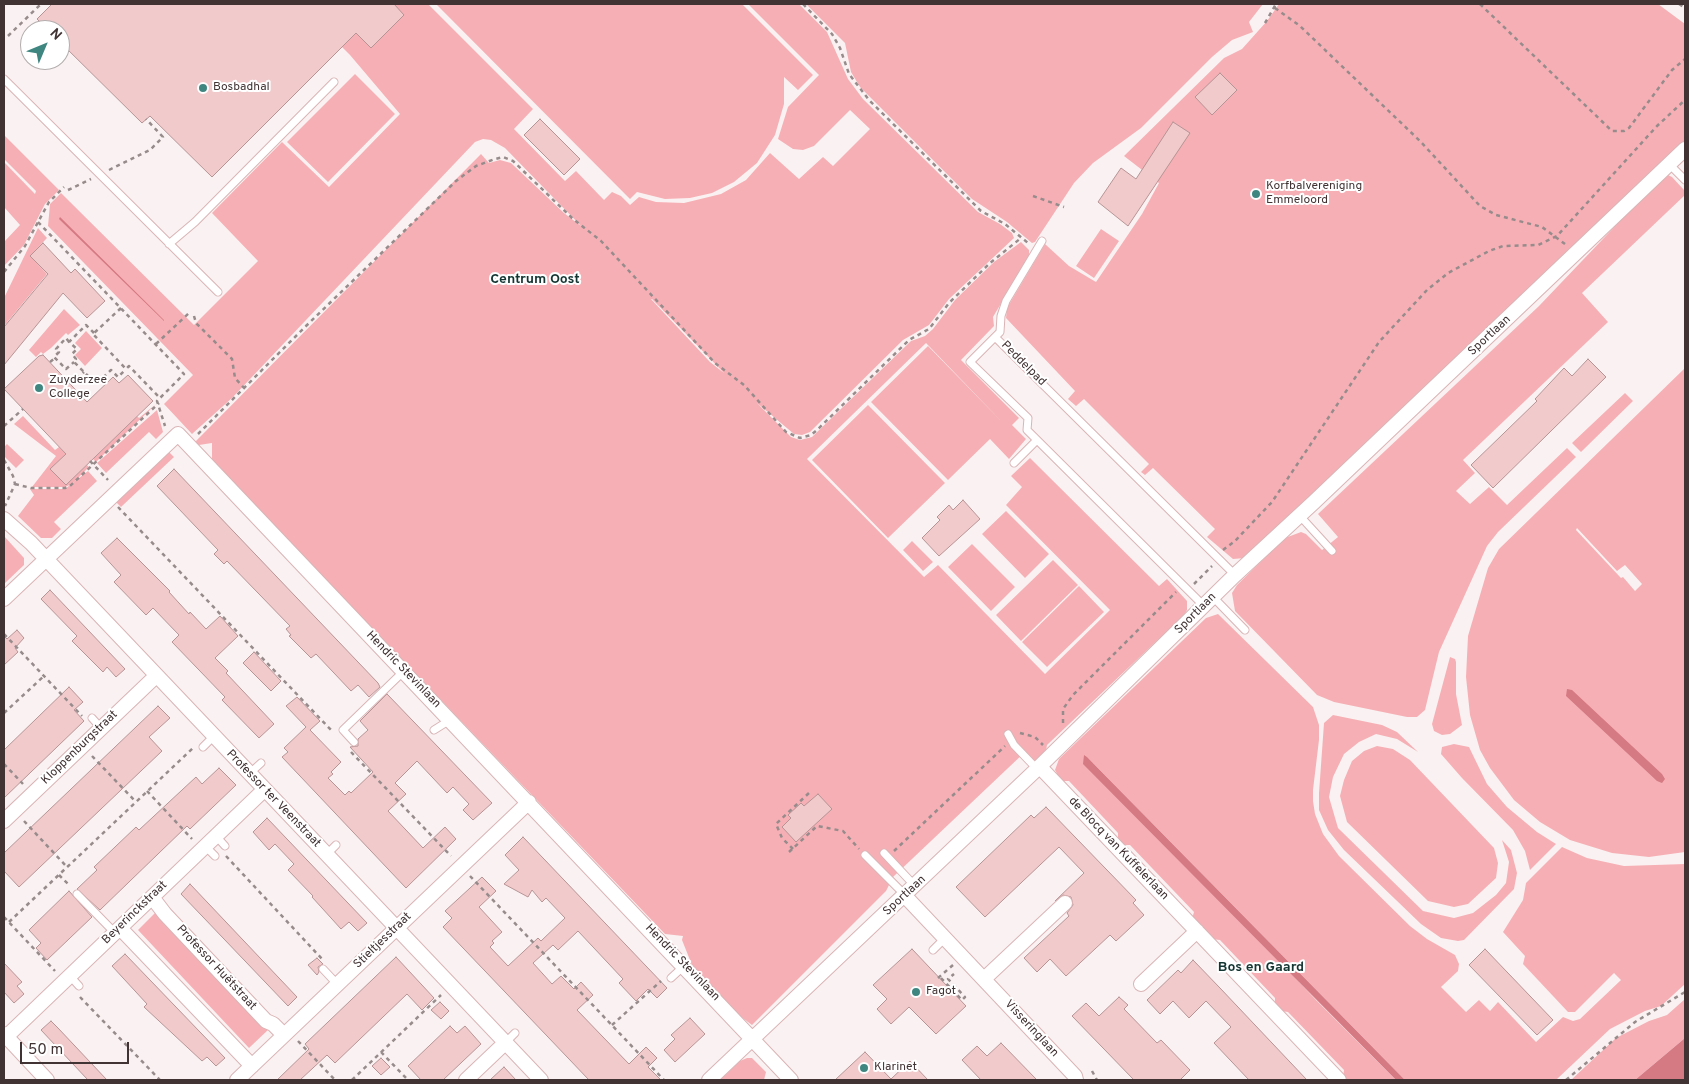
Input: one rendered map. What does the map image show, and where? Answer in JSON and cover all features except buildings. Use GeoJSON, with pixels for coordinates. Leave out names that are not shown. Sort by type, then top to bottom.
{"type":"FeatureCollection","features":[{"type":"Feature","properties":{"kind":"street","name":"Sportlaan"},"geometry":{"type":"LineString","coordinates":[[709,1080],[1038,768],[1049,752],[1685,149]]}},
{"type":"Feature","properties":{"kind":"street","name":"Hendric Stevinlaan"},"geometry":{"type":"LineString","coordinates":[[46,560],[178,434],[404,671],[448,721],[754,1039],[788,1079]]}},
{"type":"Feature","properties":{"kind":"street","name":"Professor ter Veenstraat"},"geometry":{"type":"LineString","coordinates":[[4,519],[20,532],[264,790],[331,850],[396,928],[510,1038],[541,1080]]}},
{"type":"Feature","properties":{"kind":"street"},"geometry":{"type":"LineString","coordinates":[[4,599],[46,560]]}},
{"type":"Feature","properties":{"kind":"street","name":"Kloppenburgstraat"},"geometry":{"type":"LineString","coordinates":[[4,821],[94,723],[156,676]]}},
{"type":"Feature","properties":{"kind":"street","name":"de Blocq van Kuffelerlaan"},"geometry":{"type":"LineString","coordinates":[[1038,768],[1339,1080]]}},
{"type":"Feature","properties":{"kind":"street","name":"Beyerinckstraat"},"geometry":{"type":"LineString","coordinates":[[5,1036],[74,984],[117,930],[152,897],[216,847],[264,790]]}},
{"type":"Feature","properties":{"kind":"street","name":"Stieltjesstraat"},"geometry":{"type":"LineString","coordinates":[[237,1080],[528,802]]}},
{"type":"Feature","properties":{"kind":"street","name":"Visseringlaan"},"geometry":{"type":"LineString","coordinates":[[910,891],[945,938],[1075,1076],[1076,1080]]}},
{"type":"Feature","properties":{"kind":"street","name":"Professor Huëtstraat"},"geometry":{"type":"LineString","coordinates":[[152,897],[165,914],[266,1020],[284,1035]]}},
{"type":"Feature","properties":{"kind":"street"},"geometry":{"type":"LineString","coordinates":[[984,979],[1065,903]]}},
{"type":"Feature","properties":{"kind":"street"},"geometry":{"type":"LineString","coordinates":[[117,930],[252,1066]]}},
{"type":"Feature","properties":{"kind":"street"},"geometry":{"type":"LineString","coordinates":[[1141,984],[1197,931]]}},
{"type":"Feature","properties":{"kind":"street"},"geometry":{"type":"LineString","coordinates":[[5,1036],[47,1080]]}},
{"type":"Feature","properties":{"kind":"street"},"geometry":{"type":"LineString","coordinates":[[466,1080],[510,1038]]}},
{"type":"Feature","properties":{"kind":"lane"},"geometry":{"type":"LineString","coordinates":[[4,79],[218,292]]}},
{"type":"Feature","properties":{"kind":"lane"},"geometry":{"type":"LineString","coordinates":[[169,244],[208,209],[334,82]]}},
{"type":"Feature","properties":{"kind":"lane"},"geometry":{"type":"LineString","coordinates":[[1669,164],[1685,180]]}},
{"type":"Feature","properties":{"kind":"lane","name":"Peddelpad"},"geometry":{"type":"LineString","coordinates":[[1042,240],[1002,310],[1000,332],[995,337],[1235,575]]}},
{"type":"Feature","properties":{"kind":"lane"},"geometry":{"type":"LineString","coordinates":[[995,337],[970,362],[1028,418],[1027,430],[1208,602],[1245,630]]}},
{"type":"Feature","properties":{"kind":"lane"},"geometry":{"type":"LineString","coordinates":[[1014,463],[1037,440]]}},
{"type":"Feature","properties":{"kind":"lane"},"geometry":{"type":"LineString","coordinates":[[1300,516],[1332,551]]}},
{"type":"Feature","properties":{"kind":"lane"},"geometry":{"type":"LineString","coordinates":[[354,742],[343,730],[404,671]]}},
{"type":"Feature","properties":{"kind":"lane"},"geometry":{"type":"LineString","coordinates":[[436,732],[448,721]]}},
{"type":"Feature","properties":{"kind":"lane"},"geometry":{"type":"LineString","coordinates":[[201,744],[213,737]]}},
{"type":"Feature","properties":{"kind":"lane"},"geometry":{"type":"LineString","coordinates":[[1010,737],[1038,768]]}},
{"type":"Feature","properties":{"kind":"lane"},"geometry":{"type":"LineString","coordinates":[[249,774],[261,763]]}},
{"type":"Feature","properties":{"kind":"lane"},"geometry":{"type":"LineString","coordinates":[[887,854],[910,891]]}},
{"type":"Feature","properties":{"kind":"lane"},"geometry":{"type":"LineString","coordinates":[[865,855],[910,891]]}},
{"type":"Feature","properties":{"kind":"lane"},"geometry":{"type":"LineString","coordinates":[[77,894],[117,930]]}},
{"type":"Feature","properties":{"kind":"lane"},"geometry":{"type":"LineString","coordinates":[[933,950],[945,938]]}},
{"type":"Feature","properties":{"kind":"lane"},"geometry":{"type":"LineString","coordinates":[[671,978],[684,965]]}},
{"type":"Feature","properties":{"kind":"lane"},"geometry":{"type":"LineString","coordinates":[[324,966],[338,984]]}},
{"type":"Feature","properties":{"kind":"path"},"geometry":{"type":"LineString","coordinates":[[8,36],[41,4]]}},
{"type":"Feature","properties":{"kind":"path"},"geometry":{"type":"LineString","coordinates":[[804,4],[832,34],[850,74],[866,96],[981,211],[1005,224],[1035,250]]}},
{"type":"Feature","properties":{"kind":"path"},"geometry":{"type":"LineString","coordinates":[[1265,23],[1276,4]]}},
{"type":"Feature","properties":{"kind":"path"},"geometry":{"type":"LineString","coordinates":[[1480,4],[1612,131],[1624,131],[1629,128],[1672,70],[1685,59]]}},
{"type":"Feature","properties":{"kind":"path"},"geometry":{"type":"LineString","coordinates":[[1679,4],[1685,8]]}},
{"type":"Feature","properties":{"kind":"path"},"geometry":{"type":"LineString","coordinates":[[1275,8],[1300,26],[1420,141],[1480,206],[1496,215],[1542,227],[1557,236],[1570,248]]}},
{"type":"Feature","properties":{"kind":"path"},"geometry":{"type":"LineString","coordinates":[[1222,551],[1235,541],[1272,502],[1379,342],[1427,290],[1448,274],[1489,251],[1503,246],[1538,245],[1557,236],[1656,126],[1685,100]]}},
{"type":"Feature","properties":{"kind":"path"},"geometry":{"type":"LineString","coordinates":[[146,119],[163,137],[150,150]]}},
{"type":"Feature","properties":{"kind":"path"},"geometry":{"type":"LineString","coordinates":[[200,432],[456,181],[476,166],[495,158],[503,157],[513,161],[572,218],[602,241],[715,363],[744,385],[786,432],[800,438],[811,435],[817,430],[909,340],[929,329],[949,303],[998,256],[1021,238]]}},
{"type":"Feature","properties":{"kind":"path"},"geometry":{"type":"LineString","coordinates":[[4,272],[25,246],[49,202],[64,187]]}},
{"type":"Feature","properties":{"kind":"path"},"geometry":{"type":"LineString","coordinates":[[1033,196],[1064,206]]}},
{"type":"Feature","properties":{"kind":"path"},"geometry":{"type":"LineString","coordinates":[[38,222],[184,374],[157,401],[166,428]]}},
{"type":"Feature","properties":{"kind":"path"},"geometry":{"type":"LineString","coordinates":[[94,333],[121,308]]}},
{"type":"Feature","properties":{"kind":"path"},"geometry":{"type":"LineString","coordinates":[[156,344],[190,312]]}},
{"type":"Feature","properties":{"kind":"path"},"geometry":{"type":"LineString","coordinates":[[194,316],[196,323],[232,359],[235,378],[245,388]]}},
{"type":"Feature","properties":{"kind":"path"},"geometry":{"type":"LineString","coordinates":[[69,342],[86,325],[126,369]]}},
{"type":"Feature","properties":{"kind":"path"},"geometry":{"type":"LineString","coordinates":[[50,362],[59,352],[56,348],[66,338],[77,349],[72,354],[76,359],[66,369],[55,358]]}},
{"type":"Feature","properties":{"kind":"path"},"geometry":{"type":"LineString","coordinates":[[74,362],[96,384],[111,370],[118,378],[129,366],[160,398]]}},
{"type":"Feature","properties":{"kind":"path"},"geometry":{"type":"LineString","coordinates":[[71,384],[84,372]]}},
{"type":"Feature","properties":{"kind":"path"},"geometry":{"type":"LineString","coordinates":[[15,484],[31,488],[66,488],[159,403]]}},
{"type":"Feature","properties":{"kind":"path"},"geometry":{"type":"LineString","coordinates":[[4,426],[23,408]]}},
{"type":"Feature","properties":{"kind":"path"},"geometry":{"type":"LineString","coordinates":[[4,460],[13,476],[15,484],[11,497],[4,507]]}},
{"type":"Feature","properties":{"kind":"path"},"geometry":{"type":"LineString","coordinates":[[90,461],[111,483]]}},
{"type":"Feature","properties":{"kind":"path"},"geometry":{"type":"LineString","coordinates":[[123,512],[335,735]]}},
{"type":"Feature","properties":{"kind":"path"},"geometry":{"type":"LineString","coordinates":[[1193,585],[1215,563]]}},
{"type":"Feature","properties":{"kind":"path"},"geometry":{"type":"LineString","coordinates":[[1064,729],[1062,716],[1066,703],[1179,590]]}},
{"type":"Feature","properties":{"kind":"path"},"geometry":{"type":"LineString","coordinates":[[4,634],[44,676],[94,723]]}},
{"type":"Feature","properties":{"kind":"path"},"geometry":{"type":"LineString","coordinates":[[4,713],[44,676]]}},
{"type":"Feature","properties":{"kind":"path"},"geometry":{"type":"LineString","coordinates":[[887,854],[1010,737],[1020,732],[1035,737],[1049,752]]}},
{"type":"Feature","properties":{"kind":"path"},"geometry":{"type":"LineString","coordinates":[[9,922],[147,791],[201,744]]}},
{"type":"Feature","properties":{"kind":"path"},"geometry":{"type":"LineString","coordinates":[[349,749],[445,850]]}},
{"type":"Feature","properties":{"kind":"path"},"geometry":{"type":"LineString","coordinates":[[91,755],[136,802]]}},
{"type":"Feature","properties":{"kind":"path"},"geometry":{"type":"LineString","coordinates":[[4,764],[24,784]]}},
{"type":"Feature","properties":{"kind":"path"},"geometry":{"type":"LineString","coordinates":[[147,791],[191,838]]}},
{"type":"Feature","properties":{"kind":"path"},"geometry":{"type":"LineString","coordinates":[[793,849],[782,838],[776,824],[810,792]]}},
{"type":"Feature","properties":{"kind":"path"},"geometry":{"type":"LineString","coordinates":[[23,820],[67,867]]}},
{"type":"Feature","properties":{"kind":"path"},"geometry":{"type":"LineString","coordinates":[[789,852],[817,826],[842,831],[865,855]]}},
{"type":"Feature","properties":{"kind":"path"},"geometry":{"type":"LineString","coordinates":[[216,847],[324,966]]}},
{"type":"Feature","properties":{"kind":"path"},"geometry":{"type":"LineString","coordinates":[[59,875],[77,894]]}},
{"type":"Feature","properties":{"kind":"path"},"geometry":{"type":"LineString","coordinates":[[476,883],[664,1080]]}},
{"type":"Feature","properties":{"kind":"path"},"geometry":{"type":"LineString","coordinates":[[4,917],[53,969]]}},
{"type":"Feature","properties":{"kind":"path"},"geometry":{"type":"LineString","coordinates":[[946,973],[939,978],[962,1000],[965,998],[948,979],[954,974]]}},
{"type":"Feature","properties":{"kind":"path"},"geometry":{"type":"LineString","coordinates":[[612,1025],[660,981]]}},
{"type":"Feature","properties":{"kind":"path"},"geometry":{"type":"LineString","coordinates":[[74,984],[160,1080]]}},
{"type":"Feature","properties":{"kind":"path"},"geometry":{"type":"LineString","coordinates":[[1566,1080],[1635,1022],[1685,992]]}},
{"type":"Feature","properties":{"kind":"path"},"geometry":{"type":"LineString","coordinates":[[352,1080],[440,996]]}},
{"type":"Feature","properties":{"kind":"path"},"geometry":{"type":"LineString","coordinates":[[298,1042],[335,1080]]}},
{"type":"Feature","properties":{"kind":"path"},"geometry":{"type":"LineString","coordinates":[[381,1052],[408,1080]]}},
{"type":"Feature","properties":{"kind":"path"},"geometry":{"type":"LineString","coordinates":[[1092,1071],[1097,1080]]}},
{"type":"Feature","properties":{"kind":"shaded area"},"geometry":{"type":"Polygon","coordinates":[[[299,4],[428,4],[533,109],[514,129],[565,181],[576,171],[604,200],[612,192],[621,196],[630,205],[639,197],[656,202],[684,203],[721,194],[746,180],[770,153],[799,179],[823,157],[833,166],[870,129],[850,110],[814,146],[803,150],[793,149],[778,139],[788,107],[819,75],[748,4],[799,4],[827,32],[848,79],[863,99],[978,212],[1000,224],[1012,233],[1014,238],[949,299],[929,325],[903,340],[810,432],[802,435],[794,434],[757,403],[791,437],[800,440],[812,437],[911,341],[925,336],[933,329],[955,300],[994,262],[1021,242],[1029,250],[1029,256],[993,317],[994,326],[961,360],[1019,418],[1012,425],[1026,439],[1009,459],[990,439],[948,480],[871,402],[928,346],[1005,425],[926,343],[807,459],[924,577],[938,565],[1045,674],[1110,610],[1006,505],[1022,487],[1011,476],[1030,458],[1159,586],[1167,579],[1187,601],[1187,610],[1184,615],[1047,745],[1046,751],[1035,762],[1025,752],[893,877],[886,891],[752,1025],[740,1016],[692,965],[682,940],[683,936],[665,934],[236,486],[212,459],[212,443],[199,445],[194,443],[481,154],[489,163],[500,160],[511,163],[564,213],[581,226],[505,148],[491,140],[483,139],[475,142],[232,398],[192,434],[164,404],[193,375],[48,226],[50,204],[61,193],[194,325],[258,261],[212,213],[282,142],[329,187],[400,114],[350,55],[299,4]],[[652,299],[710,362],[724,373],[652,299]]]}},
{"type":"Feature","properties":{"kind":"shaded area"},"geometry":{"type":"Polygon","coordinates":[[[436,4],[742,4],[813,75],[798,90],[784,77],[784,104],[775,135],[757,163],[734,182],[712,193],[690,198],[665,199],[637,192],[630,199],[436,4]]]}},
{"type":"Feature","properties":{"kind":"shaded area"},"geometry":{"type":"Polygon","coordinates":[[[806,4],[1263,4],[1249,22],[1253,32],[1232,40],[1212,57],[1141,128],[1093,163],[1074,183],[1035,242],[1032,243],[1007,222],[972,199],[860,87],[851,72],[845,43],[806,4]]]}},
{"type":"Feature","properties":{"kind":"shaded area"},"geometry":{"type":"Polygon","coordinates":[[[1279,4],[1658,4],[1685,24],[1685,144],[1245,558],[1233,559],[1207,537],[1215,529],[1153,468],[1145,475],[1141,472],[1149,464],[1084,399],[1076,406],[1068,399],[1075,391],[1006,318],[1007,308],[1045,244],[1069,266],[1096,282],[1142,214],[1159,183],[1124,156],[1224,58],[1242,49],[1267,21],[1279,4]]]}},
{"type":"Feature","properties":{"kind":"shaded area"},"geometry":{"type":"Polygon","coordinates":[[[355,74],[395,114],[328,182],[287,142],[355,74]]]}},
{"type":"Feature","properties":{"kind":"shaded area"},"geometry":{"type":"Polygon","coordinates":[[[4,135],[59,190],[45,204],[24,245],[4,266],[4,242],[20,225],[4,207],[4,162],[35,194],[36,191],[4,159],[4,135]]]}},
{"type":"Feature","properties":{"kind":"shaded area"},"geometry":{"type":"Polygon","coordinates":[[[1668,175],[1685,191],[1685,195],[1582,293],[1608,322],[1463,460],[1475,473],[1456,491],[1470,504],[1489,487],[1507,505],[1567,448],[1576,457],[1498,532],[1487,546],[1439,652],[1425,710],[1417,717],[1407,717],[1334,702],[1317,695],[1235,611],[1232,593],[1237,585],[1285,538],[1301,532],[1306,534],[1322,550],[1338,537],[1318,514],[1539,306],[1663,176],[1668,175]]]}},
{"type":"Feature","properties":{"kind":"shaded area"},"geometry":{"type":"Polygon","coordinates":[[[60,217],[164,320],[164,321],[59,219],[60,217]]]}},
{"type":"Feature","properties":{"kind":"shaded area"},"geometry":{"type":"Polygon","coordinates":[[[38,228],[47,238],[30,256],[47,274],[4,326],[4,298],[38,228]]]}},
{"type":"Feature","properties":{"kind":"shaded area"},"geometry":{"type":"Polygon","coordinates":[[[1101,229],[1119,241],[1094,278],[1076,266],[1101,229]]]}},
{"type":"Feature","properties":{"kind":"shaded area"},"geometry":{"type":"Polygon","coordinates":[[[64,309],[80,325],[68,335],[66,333],[51,348],[43,354],[41,352],[36,357],[29,350],[64,309]]]}},
{"type":"Feature","properties":{"kind":"shaded area"},"geometry":{"type":"Polygon","coordinates":[[[86,331],[102,348],[85,366],[75,355],[81,349],[75,343],[86,331]]]}},
{"type":"Feature","properties":{"kind":"shaded area"},"geometry":{"type":"Polygon","coordinates":[[[1685,368],[1685,852],[1649,857],[1612,853],[1570,840],[1540,822],[1514,800],[1490,768],[1480,750],[1470,715],[1466,677],[1468,636],[1488,568],[1499,549],[1685,368]],[[1577,528],[1576,530],[1635,591],[1642,584],[1625,565],[1617,571],[1577,528]]]}},
{"type":"Feature","properties":{"kind":"shaded area"},"geometry":{"type":"Polygon","coordinates":[[[1625,393],[1633,401],[1581,452],[1572,443],[1625,393]]]}},
{"type":"Feature","properties":{"kind":"shaded area"},"geometry":{"type":"Polygon","coordinates":[[[156,404],[96,462],[93,459],[137,416],[139,418],[156,404]]]}},
{"type":"Feature","properties":{"kind":"shaded area"},"geometry":{"type":"Polygon","coordinates":[[[868,405],[945,483],[888,538],[812,460],[868,405]]]}},
{"type":"Feature","properties":{"kind":"shaded area"},"geometry":{"type":"Polygon","coordinates":[[[157,410],[163,432],[156,439],[149,432],[106,473],[97,463],[157,410]]]}},
{"type":"Feature","properties":{"kind":"shaded area"},"geometry":{"type":"Polygon","coordinates":[[[23,416],[55,450],[59,447],[66,454],[51,469],[66,484],[87,465],[89,467],[72,484],[65,487],[32,487],[56,456],[14,424],[23,416]]]}},
{"type":"Feature","properties":{"kind":"shaded area"},"geometry":{"type":"Polygon","coordinates":[[[7,444],[24,460],[16,468],[4,456],[4,447],[7,444]]]}},
{"type":"Feature","properties":{"kind":"shaded area"},"geometry":{"type":"Polygon","coordinates":[[[169,452],[174,457],[121,507],[116,502],[169,452]]]}},
{"type":"Feature","properties":{"kind":"shaded area"},"geometry":{"type":"Polygon","coordinates":[[[88,471],[97,481],[54,522],[61,529],[52,538],[41,538],[18,516],[34,495],[30,489],[65,489],[88,471]]]}},
{"type":"Feature","properties":{"kind":"shaded area"},"geometry":{"type":"Polygon","coordinates":[[[1006,511],[1049,554],[1025,578],[982,534],[1006,511]]]}},
{"type":"Feature","properties":{"kind":"shaded area"},"geometry":{"type":"Polygon","coordinates":[[[4,536],[24,558],[24,565],[4,584],[4,536]]]}},
{"type":"Feature","properties":{"kind":"shaded area"},"geometry":{"type":"Polygon","coordinates":[[[912,541],[933,562],[923,571],[903,550],[912,541]]]}},
{"type":"Feature","properties":{"kind":"shaded area"},"geometry":{"type":"Polygon","coordinates":[[[972,544],[1015,587],[991,611],[948,567],[972,544]]]}},
{"type":"Feature","properties":{"kind":"shaded area"},"geometry":{"type":"Polygon","coordinates":[[[1053,560],[1078,585],[1021,641],[996,615],[1053,560]]]}},
{"type":"Feature","properties":{"kind":"shaded area"},"geometry":{"type":"Polygon","coordinates":[[[1079,586],[1104,612],[1047,667],[1022,642],[1079,586]]]}},
{"type":"Feature","properties":{"kind":"shaded area"},"geometry":{"type":"Polygon","coordinates":[[[1218,614],[1313,707],[1319,725],[1319,740],[1313,801],[1315,814],[1323,834],[1339,856],[1410,926],[1427,939],[1455,955],[1459,964],[1458,971],[1441,987],[1466,1012],[1479,1000],[1490,1011],[1498,1002],[1536,1042],[1563,1017],[1573,1021],[1580,1019],[1621,980],[1614,973],[1575,1012],[1568,1012],[1523,964],[1525,956],[1503,932],[1523,900],[1526,883],[1562,847],[1587,858],[1624,866],[1685,864],[1685,984],[1661,1006],[1645,1011],[1610,1029],[1556,1080],[1405,1080],[1085,755],[1316,1000],[1396,1080],[1346,1080],[1343,1078],[1344,1070],[1288,1012],[1281,1011],[1275,1005],[1275,998],[1220,940],[1211,939],[1192,919],[1194,912],[1130,845],[1122,845],[1118,841],[1118,833],[1069,781],[1061,781],[1055,770],[1059,759],[1206,618],[1218,614]]]}},
{"type":"Feature","properties":{"kind":"shaded area"},"geometry":{"type":"Polygon","coordinates":[[[1450,657],[1455,659],[1456,662],[1456,694],[1462,725],[1450,734],[1442,735],[1434,731],[1432,724],[1450,657]]]}},
{"type":"Feature","properties":{"kind":"shaded area"},"geometry":{"type":"Polygon","coordinates":[[[1567,689],[1572,690],[1662,774],[1665,779],[1662,783],[1657,781],[1566,696],[1567,689]]]}},
{"type":"Feature","properties":{"kind":"shaded area"},"geometry":{"type":"Polygon","coordinates":[[[1333,715],[1382,725],[1397,732],[1418,752],[1397,739],[1376,734],[1359,742],[1344,754],[1333,777],[1329,797],[1338,828],[1423,911],[1454,918],[1473,913],[1496,895],[1506,883],[1509,862],[1502,840],[1511,850],[1517,873],[1514,889],[1464,940],[1458,941],[1441,938],[1421,924],[1344,850],[1328,830],[1319,810],[1319,793],[1324,723],[1333,715]]]}},
{"type":"Feature","properties":{"kind":"shaded area"},"geometry":{"type":"Polygon","coordinates":[[[1454,744],[1469,747],[1487,784],[1507,807],[1537,832],[1556,844],[1530,870],[1525,851],[1513,830],[1441,754],[1442,747],[1454,744]]]}},
{"type":"Feature","properties":{"kind":"shaded area"},"geometry":{"type":"Polygon","coordinates":[[[1377,746],[1393,749],[1410,760],[1494,848],[1498,863],[1496,878],[1468,904],[1454,907],[1428,901],[1347,822],[1340,796],[1344,780],[1352,761],[1364,751],[1377,746]]]}},
{"type":"Feature","properties":{"kind":"shaded area"},"geometry":{"type":"Polygon","coordinates":[[[1084,755],[1405,1080],[1396,1080],[1083,764],[1084,755]]]}},
{"type":"Feature","properties":{"kind":"shaded area"},"geometry":{"type":"Polygon","coordinates":[[[156,912],[268,1030],[249,1048],[138,930],[156,912]]]}},
{"type":"Feature","properties":{"kind":"shaded area"},"geometry":{"type":"Polygon","coordinates":[[[1685,999],[1685,1038],[1635,1080],[1571,1080],[1616,1038],[1649,1021],[1667,1015],[1685,999]]]}},
{"type":"Feature","properties":{"kind":"shaded area"},"geometry":{"type":"Polygon","coordinates":[[[1685,1038],[1685,1080],[1635,1080],[1685,1038]]]}},
{"type":"Feature","properties":{"kind":"shaded area"},"geometry":{"type":"Polygon","coordinates":[[[752,1058],[766,1072],[764,1080],[720,1080],[740,1061],[752,1058]]]}},
{"type":"Feature","properties":{"kind":"place","name":"Bosbadhal"},"geometry":{"type":"Point","coordinates":[203,88]}},
{"type":"Feature","properties":{"kind":"place","name":"Korfbalvereniging Emmeloord"},"geometry":{"type":"Point","coordinates":[1256,194]}},
{"type":"Feature","properties":{"kind":"place","name":"Zuyderzee College"},"geometry":{"type":"Point","coordinates":[39,388]}},
{"type":"Feature","properties":{"kind":"place","name":"Fagot"},"geometry":{"type":"Point","coordinates":[916,992]}},
{"type":"Feature","properties":{"kind":"place","name":"Klarinet"},"geometry":{"type":"Point","coordinates":[864,1068]}},
{"type":"Feature","properties":{"kind":"district","name":"Centrum Oost"},"geometry":{"type":"Point","coordinates":[535,280]}},
{"type":"Feature","properties":{"kind":"district","name":"Bos en Gaard"},"geometry":{"type":"Point","coordinates":[1261,968]}}]}
